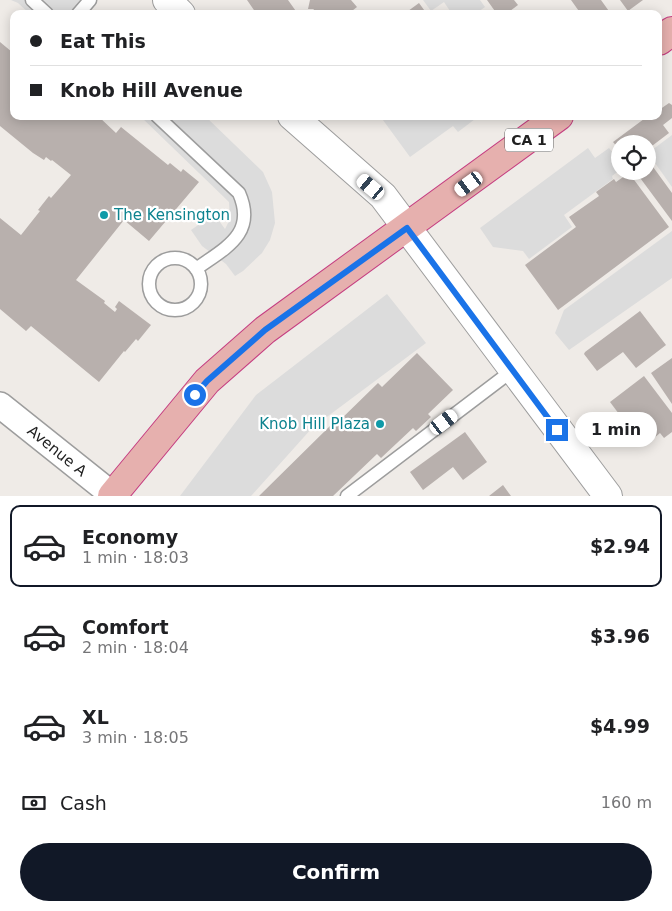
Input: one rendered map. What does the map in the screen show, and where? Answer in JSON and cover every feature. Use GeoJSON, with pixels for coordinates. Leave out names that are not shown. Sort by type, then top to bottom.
{"type":"FeatureCollection","features":[{"type":"Feature","properties":{"kind":"highway"},"geometry":{"type":"LineString","coordinates":[[662,39],[672,31]]}},
{"type":"Feature","properties":{"kind":"highway","name":"CA 1"},"geometry":{"type":"LineString","coordinates":[[113,496],[207,381],[265,330],[555,120]]}},
{"type":"Feature","properties":{"kind":"street"},"geometry":{"type":"LineString","coordinates":[[166,0],[177,10]]}},
{"type":"Feature","properties":{"kind":"street"},"geometry":{"type":"LineString","coordinates":[[296,120],[382,196],[608,496]]}},
{"type":"Feature","properties":{"kind":"street","name":"Avenue A"},"geometry":{"type":"LineString","coordinates":[[0,405],[113,496]]}},
{"type":"Feature","properties":{"kind":"lane"},"geometry":{"type":"LineString","coordinates":[[32,0],[43,10]]}},
{"type":"Feature","properties":{"kind":"lane"},"geometry":{"type":"LineString","coordinates":[[81,10],[90,0]]}},
{"type":"Feature","properties":{"kind":"lane"},"geometry":{"type":"LineString","coordinates":[[161,120],[239,193],[244,204],[244,221],[235,240],[196,269]]}},
{"type":"Feature","properties":{"kind":"lane"},"geometry":{"type":"LineString","coordinates":[[179,259],[187,261],[196,269],[201,281],[201,290],[192,305],[184,309],[167,309],[154,299],[150,290],[151,274],[162,262],[179,259]]}},
{"type":"Feature","properties":{"kind":"lane"},"geometry":{"type":"LineString","coordinates":[[354,494],[512,370]]}},
{"type":"Feature","properties":{"kind":"shaded area"},"geometry":{"type":"Polygon","coordinates":[[[11,0],[81,0],[91,10],[26,10],[11,0]]]}},
{"type":"Feature","properties":{"kind":"shaded area"},"geometry":{"type":"Polygon","coordinates":[[[423,0],[480,0],[485,7],[481,10],[449,10],[444,2],[430,10],[423,0]]]}},
{"type":"Feature","properties":{"kind":"shaded area"},"geometry":{"type":"Polygon","coordinates":[[[144,120],[209,120],[263,172],[272,192],[275,223],[270,240],[262,253],[235,276],[226,264],[202,246],[191,230],[214,214],[225,229],[230,219],[229,202],[144,120]]]}},
{"type":"Feature","properties":{"kind":"shaded area"},"geometry":{"type":"Polygon","coordinates":[[[383,120],[474,120],[458,132],[453,126],[410,157],[383,120]]]}},
{"type":"Feature","properties":{"kind":"shaded area"},"geometry":{"type":"Polygon","coordinates":[[[672,135],[672,187],[656,164],[656,147],[672,135]]]}},
{"type":"Feature","properties":{"kind":"shaded area"},"geometry":{"type":"Polygon","coordinates":[[[588,148],[595,158],[609,148],[611,151],[612,180],[564,215],[572,227],[529,259],[523,251],[493,247],[480,228],[588,148]]]}},
{"type":"Feature","properties":{"kind":"shaded area"},"geometry":{"type":"Polygon","coordinates":[[[672,231],[672,278],[569,350],[555,333],[564,310],[672,231]]]}},
{"type":"Feature","properties":{"kind":"shaded area"},"geometry":{"type":"Polygon","coordinates":[[[387,294],[426,343],[312,428],[251,496],[180,496],[256,395],[387,294]]]}},
{"type":"Feature","properties":{"kind":"building"},"geometry":{"type":"Polygon","coordinates":[[[247,0],[288,0],[295,10],[254,10],[247,0]]]}},
{"type":"Feature","properties":{"kind":"building"},"geometry":{"type":"Polygon","coordinates":[[[310,0],[351,0],[357,7],[353,10],[308,9],[310,0]]]}},
{"type":"Feature","properties":{"kind":"building"},"geometry":{"type":"Polygon","coordinates":[[[487,0],[514,0],[518,5],[511,10],[494,10],[487,0]]]}},
{"type":"Feature","properties":{"kind":"building"},"geometry":{"type":"Polygon","coordinates":[[[571,0],[601,0],[608,10],[578,10],[571,0]]]}},
{"type":"Feature","properties":{"kind":"building"},"geometry":{"type":"Polygon","coordinates":[[[620,0],[643,0],[629,10],[627,10],[620,0]]]}},
{"type":"Feature","properties":{"kind":"building"},"geometry":{"type":"Polygon","coordinates":[[[419,3],[424,10],[409,10],[419,3]]]}},
{"type":"Feature","properties":{"kind":"building","name":"The Kensington"},"geometry":{"type":"Polygon","coordinates":[[[0,42],[10,50],[10,120],[102,120],[116,133],[121,127],[168,165],[170,163],[181,172],[183,169],[199,182],[149,241],[124,220],[76,280],[105,301],[104,303],[115,312],[117,309],[115,307],[119,301],[151,325],[138,341],[136,339],[124,351],[99,382],[31,326],[26,331],[0,309],[0,218],[21,235],[49,196],[51,198],[71,175],[52,160],[46,157],[44,160],[33,153],[0,126],[0,42]]]}},
{"type":"Feature","properties":{"kind":"building"},"geometry":{"type":"Polygon","coordinates":[[[669,103],[672,105],[672,118],[663,125],[669,133],[656,143],[656,135],[622,135],[643,120],[662,120],[662,108],[669,103]]]}},
{"type":"Feature","properties":{"kind":"building"},"geometry":{"type":"Polygon","coordinates":[[[656,171],[672,193],[672,221],[642,180],[656,180],[656,171]]]}},
{"type":"Feature","properties":{"kind":"building"},"geometry":{"type":"Polygon","coordinates":[[[613,180],[616,182],[619,180],[634,180],[669,227],[558,310],[525,265],[576,227],[569,217],[599,196],[596,192],[613,180]]]}},
{"type":"Feature","properties":{"kind":"building"},"geometry":{"type":"Polygon","coordinates":[[[640,311],[666,345],[636,368],[623,352],[597,371],[584,354],[585,352],[640,311]]]}},
{"type":"Feature","properties":{"kind":"building","name":"Knob Hill Plaza"},"geometry":{"type":"Polygon","coordinates":[[[417,353],[453,390],[428,414],[431,417],[416,431],[413,428],[381,458],[377,454],[333,496],[259,496],[333,423],[335,425],[378,383],[382,387],[417,353]]]}},
{"type":"Feature","properties":{"kind":"building"},"geometry":{"type":"Polygon","coordinates":[[[672,358],[672,404],[651,373],[672,358]]]}},
{"type":"Feature","properties":{"kind":"building"},"geometry":{"type":"Polygon","coordinates":[[[644,376],[672,413],[672,432],[664,438],[660,433],[653,439],[643,424],[637,429],[629,419],[625,422],[610,402],[644,376]]]}},
{"type":"Feature","properties":{"kind":"building"},"geometry":{"type":"Polygon","coordinates":[[[465,432],[487,462],[463,480],[453,467],[423,490],[410,472],[465,432]]]}},
{"type":"Feature","properties":{"kind":"building"},"geometry":{"type":"Polygon","coordinates":[[[503,485],[511,496],[489,496],[503,485]]]}},
{"type":"Feature","properties":{"kind":"place","name":"The Kensington"},"geometry":{"type":"Point","coordinates":[104,215]}},
{"type":"Feature","properties":{"kind":"place","name":"Knob Hill Plaza"},"geometry":{"type":"Point","coordinates":[380,424]}},
{"type":"Feature","properties":{"kind":"route"},"geometry":{"type":"LineString","coordinates":[[195,395],[207,381],[265,330],[407,228],[557,430]]}}]}
